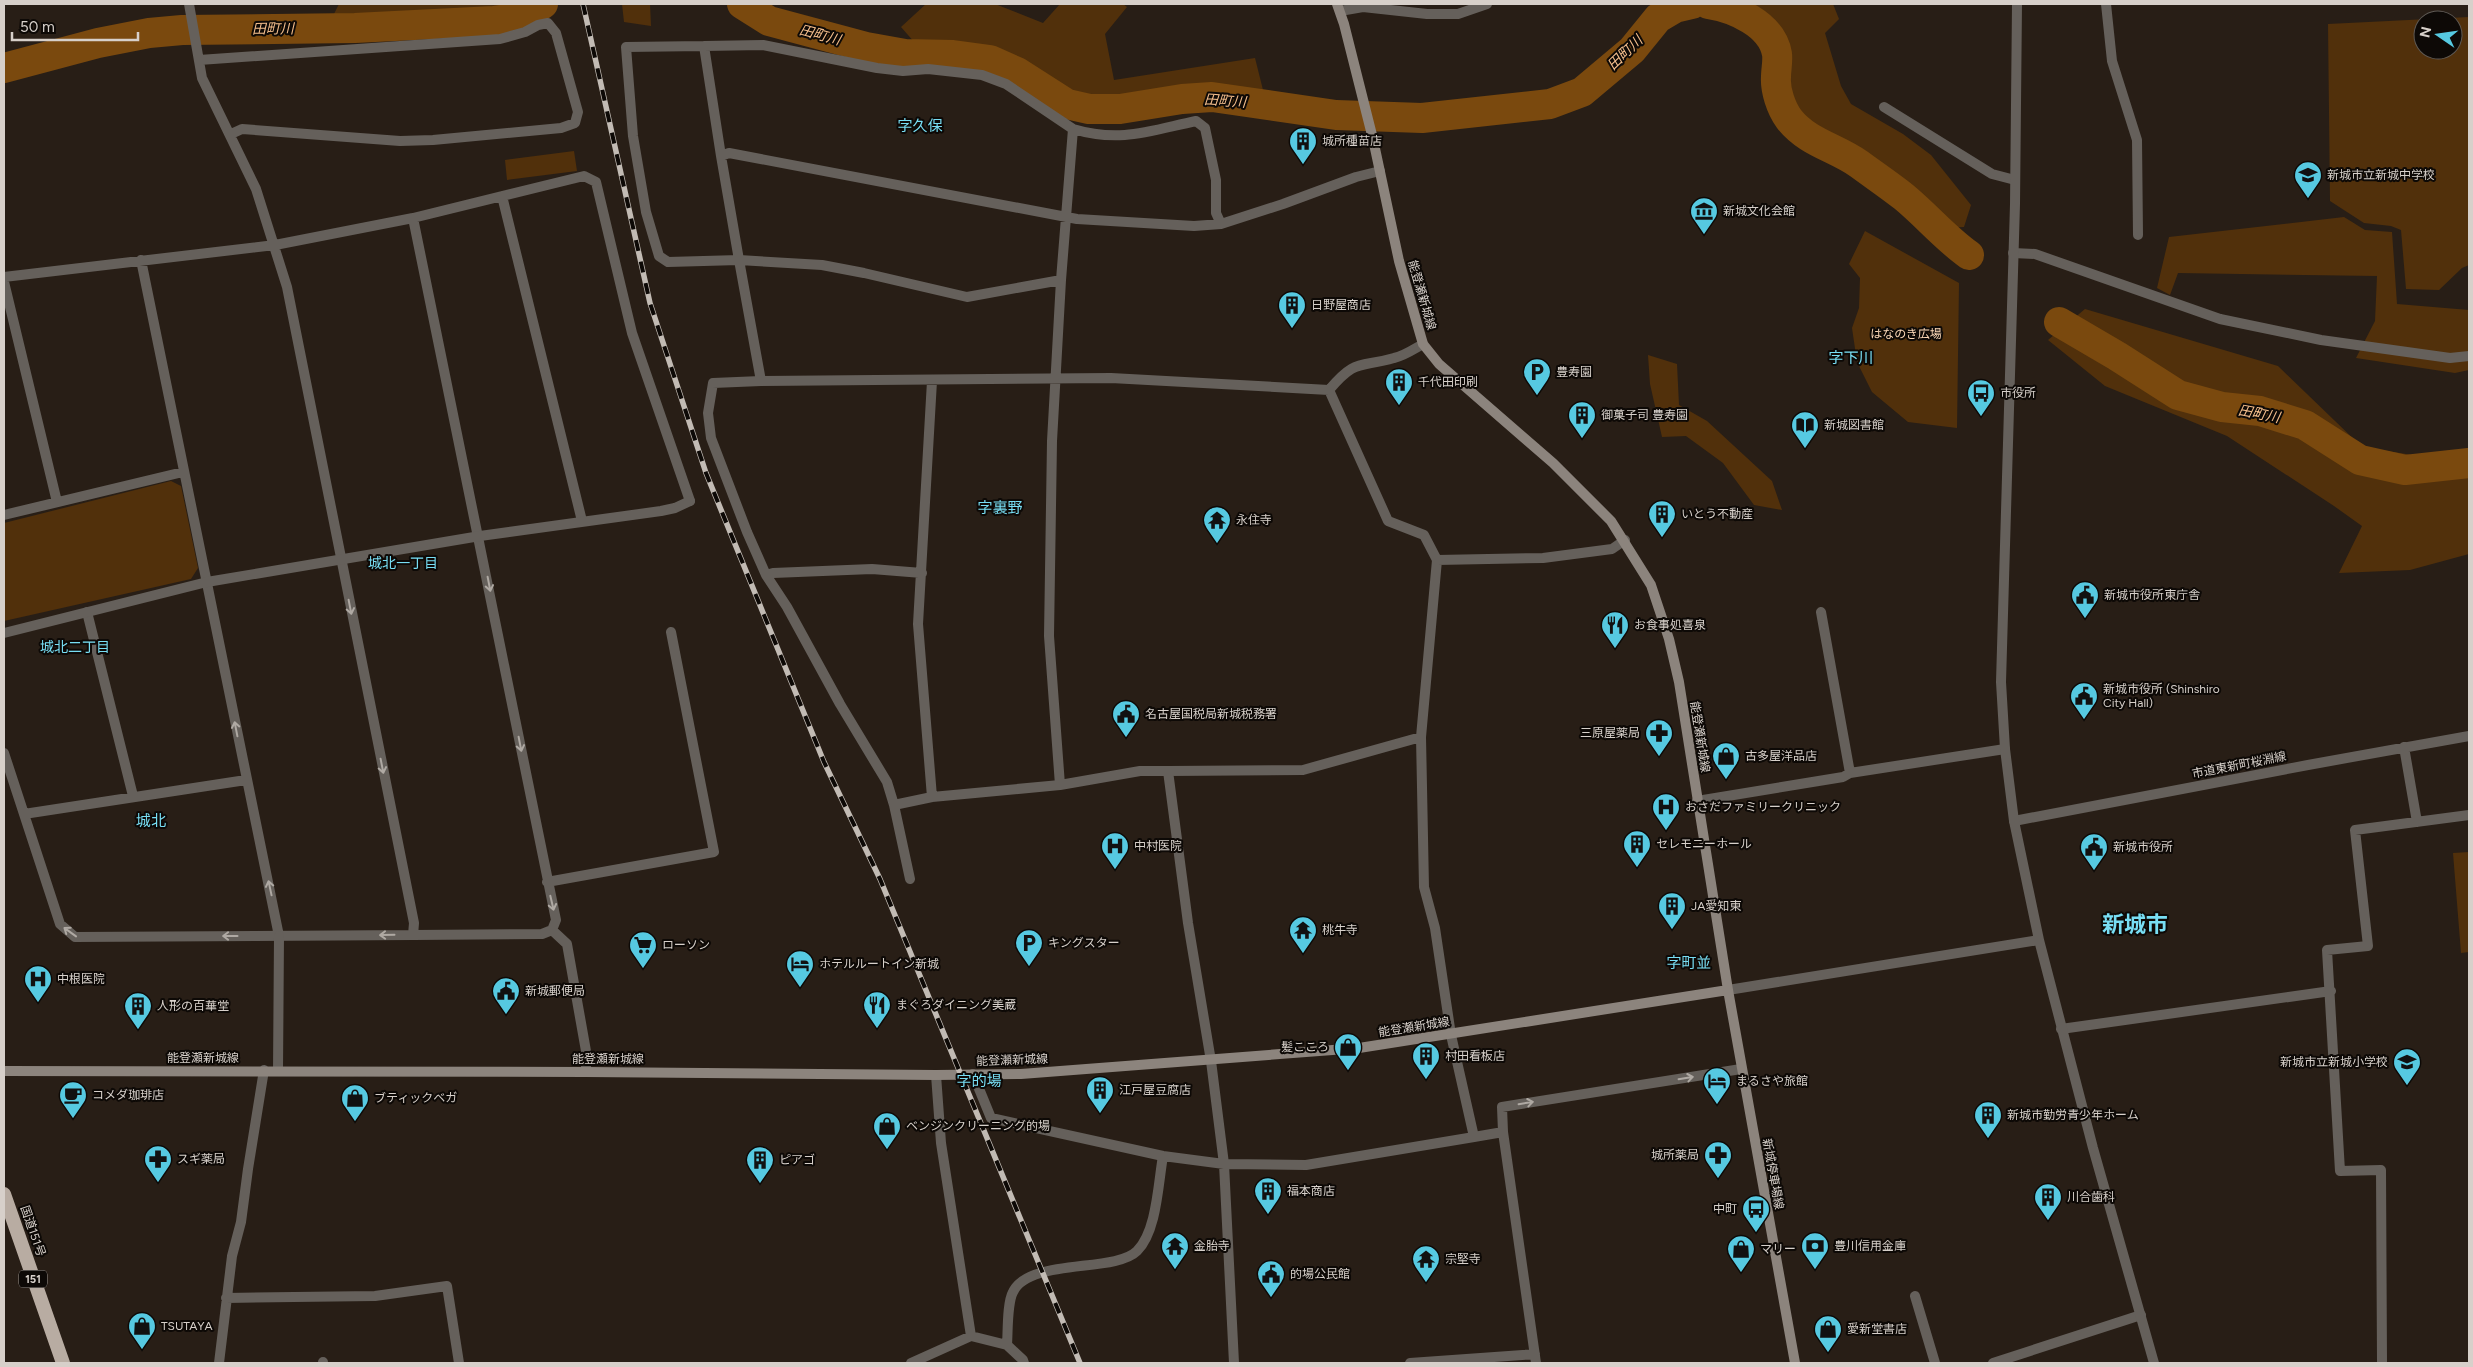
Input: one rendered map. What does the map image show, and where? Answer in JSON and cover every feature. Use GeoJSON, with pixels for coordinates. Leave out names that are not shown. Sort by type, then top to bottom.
{"type":"FeatureCollection","features":[{"type":"Feature","properties":{"kind":"highway","name":"国道151号"},"geometry":{"type":"LineString","coordinates":[[4,1194],[63,1363]]}},
{"type":"Feature","properties":{"kind":"main road","name":"能登瀬新城線"},"geometry":{"type":"LineString","coordinates":[[4,1071],[264,1070],[1022,1074],[1359,1048],[1728,990],[1670,638],[1651,585],[1625,540],[1611,521],[1591,500],[1439,364],[1424,344],[1399,261],[1373,139],[1339,7]]}},
{"type":"Feature","properties":{"kind":"main road","name":"新城停車場線"},"geometry":{"type":"LineString","coordinates":[[1728,990],[1795,1363]]}},
{"type":"Feature","properties":{"kind":"street"},"geometry":{"type":"LineString","coordinates":[[1339,7],[1363,7],[1427,14],[1458,14],[1487,4]]}},
{"type":"Feature","properties":{"kind":"street"},"geometry":{"type":"LineString","coordinates":[[2017,4],[2015,180],[2001,682],[2005,749],[2014,821],[2039,940],[2061,1028],[2154,1363]]}},
{"type":"Feature","properties":{"kind":"street"},"geometry":{"type":"LineString","coordinates":[[2106,4],[2112,62],[2137,140],[2138,235]]}},
{"type":"Feature","properties":{"kind":"street"},"geometry":{"type":"LineString","coordinates":[[190,7],[202,78],[231,134],[256,189],[275,245],[286,287],[414,923],[413,935]]}},
{"type":"Feature","properties":{"kind":"street"},"geometry":{"type":"LineString","coordinates":[[198,60],[500,39],[548,23],[556,33],[578,112],[575,123],[561,128],[433,140],[400,141],[242,129],[231,134]]}},
{"type":"Feature","properties":{"kind":"street"},"geometry":{"type":"LineString","coordinates":[[1061,280],[967,297],[864,273],[822,266],[739,260],[668,262],[659,256],[646,212],[632,136],[626,47],[763,45],[877,68],[903,71],[928,69],[982,75],[1006,84],[1073,129],[1107,137],[1129,136],[1196,121],[1205,128],[1216,180],[1216,213],[1221,224]]}},
{"type":"Feature","properties":{"kind":"street"},"geometry":{"type":"LineString","coordinates":[[704,46],[721,156],[761,381]]}},
{"type":"Feature","properties":{"kind":"street"},"geometry":{"type":"LineString","coordinates":[[1884,107],[1992,174],[2015,180]]}},
{"type":"Feature","properties":{"kind":"street"},"geometry":{"type":"LineString","coordinates":[[1060,785],[1049,636],[1052,441],[1065,216],[1073,129]]}},
{"type":"Feature","properties":{"kind":"street"},"geometry":{"type":"LineString","coordinates":[[721,156],[729,153],[1065,216],[1194,226],[1221,224],[1282,204],[1356,176],[1380,171]]}},
{"type":"Feature","properties":{"kind":"street"},"geometry":{"type":"LineString","coordinates":[[4,276],[275,245],[413,218],[584,176],[596,182],[632,333],[690,501],[675,508],[480,536],[207,582],[4,633]]}},
{"type":"Feature","properties":{"kind":"street"},"geometry":{"type":"LineString","coordinates":[[502,196],[582,521]]}},
{"type":"Feature","properties":{"kind":"street"},"geometry":{"type":"LineString","coordinates":[[4,753],[60,924],[75,937],[542,934],[552,930],[556,920],[480,536],[413,218]]}},
{"type":"Feature","properties":{"kind":"street"},"geometry":{"type":"LineString","coordinates":[[2013,252],[2035,254],[2220,320],[2328,341],[2450,358],[2469,356]]}},
{"type":"Feature","properties":{"kind":"street"},"geometry":{"type":"LineString","coordinates":[[141,260],[279,936],[278,1071]]}},
{"type":"Feature","properties":{"kind":"street"},"geometry":{"type":"LineString","coordinates":[[4,282],[57,502]]}},
{"type":"Feature","properties":{"kind":"street"},"geometry":{"type":"LineString","coordinates":[[1329,390],[1343,373],[1361,363],[1396,358],[1424,344]]}},
{"type":"Feature","properties":{"kind":"street"},"geometry":{"type":"LineString","coordinates":[[910,879],[894,805],[887,782],[840,704],[787,607],[766,575],[711,438],[708,413],[713,383],[1111,378],[1329,390]]}},
{"type":"Feature","properties":{"kind":"street"},"geometry":{"type":"LineString","coordinates":[[932,380],[918,624],[932,797]]}},
{"type":"Feature","properties":{"kind":"street"},"geometry":{"type":"LineString","coordinates":[[1329,390],[1388,521],[1424,535],[1437,560],[1421,737],[1424,887],[1434,928],[1451,1034],[1474,1137]]}},
{"type":"Feature","properties":{"kind":"street"},"geometry":{"type":"LineString","coordinates":[[4,515],[183,472]]}},
{"type":"Feature","properties":{"kind":"street"},"geometry":{"type":"LineString","coordinates":[[1437,560],[1543,558],[1612,549],[1625,540]]}},
{"type":"Feature","properties":{"kind":"street"},"geometry":{"type":"LineString","coordinates":[[766,575],[774,573],[872,569],[922,573]]}},
{"type":"Feature","properties":{"kind":"street"},"geometry":{"type":"LineString","coordinates":[[87,612],[133,796]]}},
{"type":"Feature","properties":{"kind":"street"},"geometry":{"type":"LineString","coordinates":[[1821,612],[1850,773]]}},
{"type":"Feature","properties":{"kind":"street"},"geometry":{"type":"LineString","coordinates":[[547,882],[714,852],[671,632]]}},
{"type":"Feature","properties":{"kind":"street","name":"市道東新町桜淵線"},"geometry":{"type":"LineString","coordinates":[[2014,821],[2469,736]]}},
{"type":"Feature","properties":{"kind":"street"},"geometry":{"type":"LineString","coordinates":[[894,805],[932,797],[1060,785],[1140,771],[1303,770],[1421,737]]}},
{"type":"Feature","properties":{"kind":"street"},"geometry":{"type":"LineString","coordinates":[[2404,747],[2417,822]]}},
{"type":"Feature","properties":{"kind":"street"},"geometry":{"type":"LineString","coordinates":[[1697,801],[1843,777],[1850,773],[2005,749]]}},
{"type":"Feature","properties":{"kind":"street"},"geometry":{"type":"LineString","coordinates":[[1168,771],[1188,923],[1211,1060],[1224,1164],[1234,1363]]}},
{"type":"Feature","properties":{"kind":"street"},"geometry":{"type":"LineString","coordinates":[[24,814],[246,780]]}},
{"type":"Feature","properties":{"kind":"street"},"geometry":{"type":"LineString","coordinates":[[2382,1363],[2381,1170],[2340,1171],[2327,950],[2368,946],[2355,830],[2469,815]]}},
{"type":"Feature","properties":{"kind":"street"},"geometry":{"type":"LineString","coordinates":[[552,930],[566,944],[586,1051],[586,1072]]}},
{"type":"Feature","properties":{"kind":"street"},"geometry":{"type":"LineString","coordinates":[[1728,990],[2039,940]]}},
{"type":"Feature","properties":{"kind":"street"},"geometry":{"type":"LineString","coordinates":[[2061,1028],[2330,991]]}},
{"type":"Feature","properties":{"kind":"street"},"geometry":{"type":"LineString","coordinates":[[1410,1363],[1536,1359],[1503,1132],[1502,1107],[1742,1069]]}},
{"type":"Feature","properties":{"kind":"street"},"geometry":{"type":"LineString","coordinates":[[218,1363],[232,1256],[242,1222],[248,1169],[264,1070]]}},
{"type":"Feature","properties":{"kind":"street"},"geometry":{"type":"LineString","coordinates":[[973,1074],[991,1118],[1163,1156],[1224,1164],[1306,1165],[1503,1132]]}},
{"type":"Feature","properties":{"kind":"street"},"geometry":{"type":"LineString","coordinates":[[936,1075],[941,1143],[971,1336]]}},
{"type":"Feature","properties":{"kind":"street"},"geometry":{"type":"LineString","coordinates":[[1007,1345],[1012,1294],[1019,1282],[1059,1268],[1126,1259],[1137,1251],[1150,1232],[1163,1156]]}},
{"type":"Feature","properties":{"kind":"street"},"geometry":{"type":"LineString","coordinates":[[226,1298],[375,1296],[447,1286],[458,1363]]}},
{"type":"Feature","properties":{"kind":"street"},"geometry":{"type":"LineString","coordinates":[[1915,1296],[1935,1363]]}},
{"type":"Feature","properties":{"kind":"street"},"geometry":{"type":"LineString","coordinates":[[1993,1363],[2141,1315]]}},
{"type":"Feature","properties":{"kind":"street"},"geometry":{"type":"LineString","coordinates":[[911,1363],[971,1336],[1007,1345],[1024,1363]]}},
{"type":"Feature","properties":{"kind":"green space"},"geometry":{"type":"Polygon","coordinates":[[[339,4],[515,4],[502,7],[331,20],[339,4]]]}},
{"type":"Feature","properties":{"kind":"green space"},"geometry":{"type":"Polygon","coordinates":[[[622,4],[650,4],[651,26],[624,22],[622,4]]]}},
{"type":"Feature","properties":{"kind":"green space"},"geometry":{"type":"Polygon","coordinates":[[[926,4],[995,4],[1043,23],[1060,4],[1123,4],[1127,7],[1105,34],[1114,80],[1255,58],[1264,94],[1198,88],[1118,103],[1088,101],[1048,81],[1002,53],[966,43],[915,43],[901,27],[926,4]]]}},
{"type":"Feature","properties":{"kind":"green space"},"geometry":{"type":"Polygon","coordinates":[[[1736,4],[1833,4],[1839,19],[1825,33],[1841,86],[1851,104],[1903,134],[1931,155],[1971,205],[1964,227],[1944,228],[1901,199],[1847,155],[1803,132],[1785,104],[1781,60],[1772,33],[1736,4]]]}},
{"type":"Feature","properties":{"kind":"green space"},"geometry":{"type":"Polygon","coordinates":[[[2463,17],[2469,17],[2469,265],[2462,268],[2439,290],[2406,289],[2401,230],[2391,226],[2364,223],[2330,201],[2328,24],[2413,20],[2413,60],[2463,60],[2463,17]]]}},
{"type":"Feature","properties":{"kind":"green space"},"geometry":{"type":"Polygon","coordinates":[[[574,151],[577,171],[507,180],[505,160],[574,151]]]}},
{"type":"Feature","properties":{"kind":"green space"},"geometry":{"type":"Polygon","coordinates":[[[2344,217],[2365,230],[2392,232],[2397,304],[2469,310],[2469,370],[2455,373],[2356,358],[2375,321],[2377,276],[2178,273],[2170,295],[2157,288],[2169,237],[2344,217]]]}},
{"type":"Feature","properties":{"kind":"green space","name":"はなのき広場"},"geometry":{"type":"Polygon","coordinates":[[[1865,231],[1959,283],[1957,428],[1908,422],[1872,392],[1857,362],[1852,328],[1859,308],[1860,278],[1849,264],[1865,231]]]}},
{"type":"Feature","properties":{"kind":"green space"},"geometry":{"type":"Polygon","coordinates":[[[2085,309],[2278,366],[2362,447],[2425,457],[2469,448],[2469,554],[2410,570],[2339,573],[2362,526],[2227,436],[2105,386],[2048,340],[2085,309]]]}},
{"type":"Feature","properties":{"kind":"green space"},"geometry":{"type":"Polygon","coordinates":[[[1648,355],[1677,364],[1679,405],[1707,421],[1772,481],[1782,510],[1754,505],[1723,463],[1686,436],[1662,437],[1650,384],[1648,355]]]}},
{"type":"Feature","properties":{"kind":"green space"},"geometry":{"type":"Polygon","coordinates":[[[171,481],[181,486],[198,568],[191,579],[4,621],[4,523],[171,481]]]}},
{"type":"Feature","properties":{"kind":"green space"},"geometry":{"type":"Polygon","coordinates":[[[2469,852],[2469,952],[2461,953],[2453,853],[2469,852]]]}},
{"type":"Feature","properties":{"kind":"waterway","name":"田町川"},"geometry":{"type":"LineString","coordinates":[[4,68],[98,43],[149,33],[182,30],[355,28],[494,21],[519,17],[543,4]]}},
{"type":"Feature","properties":{"kind":"waterway","name":"田町川"},"geometry":{"type":"LineString","coordinates":[[742,4],[769,21],[866,47],[905,54],[953,55],[990,60],[1017,72],[1067,104],[1089,109],[1120,109],[1182,99],[1212,97],[1336,115],[1422,118],[1550,104],[1582,92],[1632,50],[1658,18],[1675,8],[1692,4]]}},
{"type":"Feature","properties":{"kind":"waterway","name":"田町川"},"geometry":{"type":"LineString","coordinates":[[1708,4],[1740,14],[1760,26],[1768,34],[1774,43],[1777,54],[1776,88],[1779,99],[1786,115],[1796,127],[1813,139],[1850,158],[1893,189],[1969,255]]}},
{"type":"Feature","properties":{"kind":"waterway","name":"田町川"},"geometry":{"type":"LineString","coordinates":[[2059,322],[2178,395],[2222,407],[2260,411],[2305,425],[2360,460],[2405,470],[2469,463]]}},
{"type":"Feature","properties":{"kind":"railway"},"geometry":{"type":"LineString","coordinates":[[583,4],[650,303],[706,473],[824,762],[880,879],[1080,1363]]}},
{"type":"Feature","properties":{"kind":"place","name":"城所種苗店"},"geometry":{"type":"Point","coordinates":[1303,165]}},
{"type":"Feature","properties":{"kind":"place","name":"新城市立新城中学校"},"geometry":{"type":"Point","coordinates":[2308,199]}},
{"type":"Feature","properties":{"kind":"place","name":"新城文化会館"},"geometry":{"type":"Point","coordinates":[1704,235]}},
{"type":"Feature","properties":{"kind":"place","name":"日野屋商店"},"geometry":{"type":"Point","coordinates":[1292,329]}},
{"type":"Feature","properties":{"kind":"place","name":"豊寿園"},"geometry":{"type":"Point","coordinates":[1537,396]}},
{"type":"Feature","properties":{"kind":"place","name":"千代田印刷"},"geometry":{"type":"Point","coordinates":[1399,406]}},
{"type":"Feature","properties":{"kind":"place","name":"市役所"},"geometry":{"type":"Point","coordinates":[1981,417]}},
{"type":"Feature","properties":{"kind":"place","name":"御菓子司 豊寿園"},"geometry":{"type":"Point","coordinates":[1582,439]}},
{"type":"Feature","properties":{"kind":"place","name":"新城図書館"},"geometry":{"type":"Point","coordinates":[1805,449]}},
{"type":"Feature","properties":{"kind":"place","name":"いとう不動産"},"geometry":{"type":"Point","coordinates":[1662,538]}},
{"type":"Feature","properties":{"kind":"place","name":"永住寺"},"geometry":{"type":"Point","coordinates":[1217,544]}},
{"type":"Feature","properties":{"kind":"place","name":"新城市役所東庁舎"},"geometry":{"type":"Point","coordinates":[2085,619]}},
{"type":"Feature","properties":{"kind":"place","name":"お食事処喜泉"},"geometry":{"type":"Point","coordinates":[1615,649]}},
{"type":"Feature","properties":{"kind":"place","name":"新城市役所 (Shinshiro City Hall)"},"geometry":{"type":"Point","coordinates":[2084,720]}},
{"type":"Feature","properties":{"kind":"place","name":"名古屋国税局新城税務署"},"geometry":{"type":"Point","coordinates":[1126,738]}},
{"type":"Feature","properties":{"kind":"place","name":"三原屋薬局"},"geometry":{"type":"Point","coordinates":[1659,757]}},
{"type":"Feature","properties":{"kind":"place","name":"古多屋洋品店"},"geometry":{"type":"Point","coordinates":[1726,780]}},
{"type":"Feature","properties":{"kind":"place","name":"おさだファミリークリニック"},"geometry":{"type":"Point","coordinates":[1666,831]}},
{"type":"Feature","properties":{"kind":"place","name":"セレモニーホール"},"geometry":{"type":"Point","coordinates":[1637,868]}},
{"type":"Feature","properties":{"kind":"place","name":"中村医院"},"geometry":{"type":"Point","coordinates":[1115,870]}},
{"type":"Feature","properties":{"kind":"place","name":"新城市役所"},"geometry":{"type":"Point","coordinates":[2094,871]}},
{"type":"Feature","properties":{"kind":"place","name":"JA愛知東"},"geometry":{"type":"Point","coordinates":[1672,930]}},
{"type":"Feature","properties":{"kind":"place","name":"桃牛寺"},"geometry":{"type":"Point","coordinates":[1303,954]}},
{"type":"Feature","properties":{"kind":"place","name":"キングスター"},"geometry":{"type":"Point","coordinates":[1029,967]}},
{"type":"Feature","properties":{"kind":"place","name":"ローソン"},"geometry":{"type":"Point","coordinates":[643,969]}},
{"type":"Feature","properties":{"kind":"place","name":"ホテルルートイン新城"},"geometry":{"type":"Point","coordinates":[800,988]}},
{"type":"Feature","properties":{"kind":"place","name":"中根医院"},"geometry":{"type":"Point","coordinates":[38,1003]}},
{"type":"Feature","properties":{"kind":"place","name":"新城郵便局"},"geometry":{"type":"Point","coordinates":[506,1015]}},
{"type":"Feature","properties":{"kind":"place","name":"まぐろダイニング美蔵"},"geometry":{"type":"Point","coordinates":[877,1029]}},
{"type":"Feature","properties":{"kind":"place","name":"人形の百華堂"},"geometry":{"type":"Point","coordinates":[138,1030]}},
{"type":"Feature","properties":{"kind":"place","name":"髪こころ"},"geometry":{"type":"Point","coordinates":[1348,1071]}},
{"type":"Feature","properties":{"kind":"place","name":"村田看板店"},"geometry":{"type":"Point","coordinates":[1426,1080]}},
{"type":"Feature","properties":{"kind":"place","name":"新城市立新城小学校"},"geometry":{"type":"Point","coordinates":[2407,1086]}},
{"type":"Feature","properties":{"kind":"place","name":"まるさや旅館"},"geometry":{"type":"Point","coordinates":[1717,1105]}},
{"type":"Feature","properties":{"kind":"place","name":"江戸屋豆腐店"},"geometry":{"type":"Point","coordinates":[1100,1114]}},
{"type":"Feature","properties":{"kind":"place","name":"コメダ珈琲店"},"geometry":{"type":"Point","coordinates":[73,1119]}},
{"type":"Feature","properties":{"kind":"place","name":"ブティックベガ"},"geometry":{"type":"Point","coordinates":[355,1122]}},
{"type":"Feature","properties":{"kind":"place","name":"新城市勤労青少年ホーム"},"geometry":{"type":"Point","coordinates":[1988,1139]}},
{"type":"Feature","properties":{"kind":"place","name":"ベンジンクリーニング的場"},"geometry":{"type":"Point","coordinates":[887,1150]}},
{"type":"Feature","properties":{"kind":"place","name":"城所薬局"},"geometry":{"type":"Point","coordinates":[1718,1179]}},
{"type":"Feature","properties":{"kind":"place","name":"スギ薬局"},"geometry":{"type":"Point","coordinates":[158,1183]}},
{"type":"Feature","properties":{"kind":"place","name":"ピアゴ"},"geometry":{"type":"Point","coordinates":[760,1184]}},
{"type":"Feature","properties":{"kind":"place","name":"福本商店"},"geometry":{"type":"Point","coordinates":[1268,1215]}},
{"type":"Feature","properties":{"kind":"place","name":"川合歯科"},"geometry":{"type":"Point","coordinates":[2048,1221]}},
{"type":"Feature","properties":{"kind":"place","name":"中町"},"geometry":{"type":"Point","coordinates":[1756,1233]}},
{"type":"Feature","properties":{"kind":"place","name":"金胎寺"},"geometry":{"type":"Point","coordinates":[1175,1270]}},
{"type":"Feature","properties":{"kind":"place","name":"豊川信用金庫"},"geometry":{"type":"Point","coordinates":[1815,1270]}},
{"type":"Feature","properties":{"kind":"place","name":"マリー"},"geometry":{"type":"Point","coordinates":[1741,1273]}},
{"type":"Feature","properties":{"kind":"place","name":"宗堅寺"},"geometry":{"type":"Point","coordinates":[1426,1283]}},
{"type":"Feature","properties":{"kind":"place","name":"的場公民館"},"geometry":{"type":"Point","coordinates":[1271,1298]}},
{"type":"Feature","properties":{"kind":"place","name":"TSUTAYA"},"geometry":{"type":"Point","coordinates":[142,1350]}},
{"type":"Feature","properties":{"kind":"place","name":"愛新堂書店"},"geometry":{"type":"Point","coordinates":[1828,1353]}},
{"type":"Feature","properties":{"kind":"district","name":"字久保"},"geometry":{"type":"Point","coordinates":[920,126]}},
{"type":"Feature","properties":{"kind":"district","name":"字下川"},"geometry":{"type":"Point","coordinates":[1851,358]}},
{"type":"Feature","properties":{"kind":"district","name":"字裏野"},"geometry":{"type":"Point","coordinates":[1000,508]}},
{"type":"Feature","properties":{"kind":"district","name":"城北一丁目"},"geometry":{"type":"Point","coordinates":[403,563]}},
{"type":"Feature","properties":{"kind":"district","name":"城北二丁目"},"geometry":{"type":"Point","coordinates":[75,647]}},
{"type":"Feature","properties":{"kind":"district","name":"城北"},"geometry":{"type":"Point","coordinates":[151,821]}},
{"type":"Feature","properties":{"kind":"district","name":"新城市"},"geometry":{"type":"Point","coordinates":[2135,924]}},
{"type":"Feature","properties":{"kind":"district","name":"字町並"},"geometry":{"type":"Point","coordinates":[1689,963]}},
{"type":"Feature","properties":{"kind":"district","name":"字的場"},"geometry":{"type":"Point","coordinates":[979,1081]}}]}
